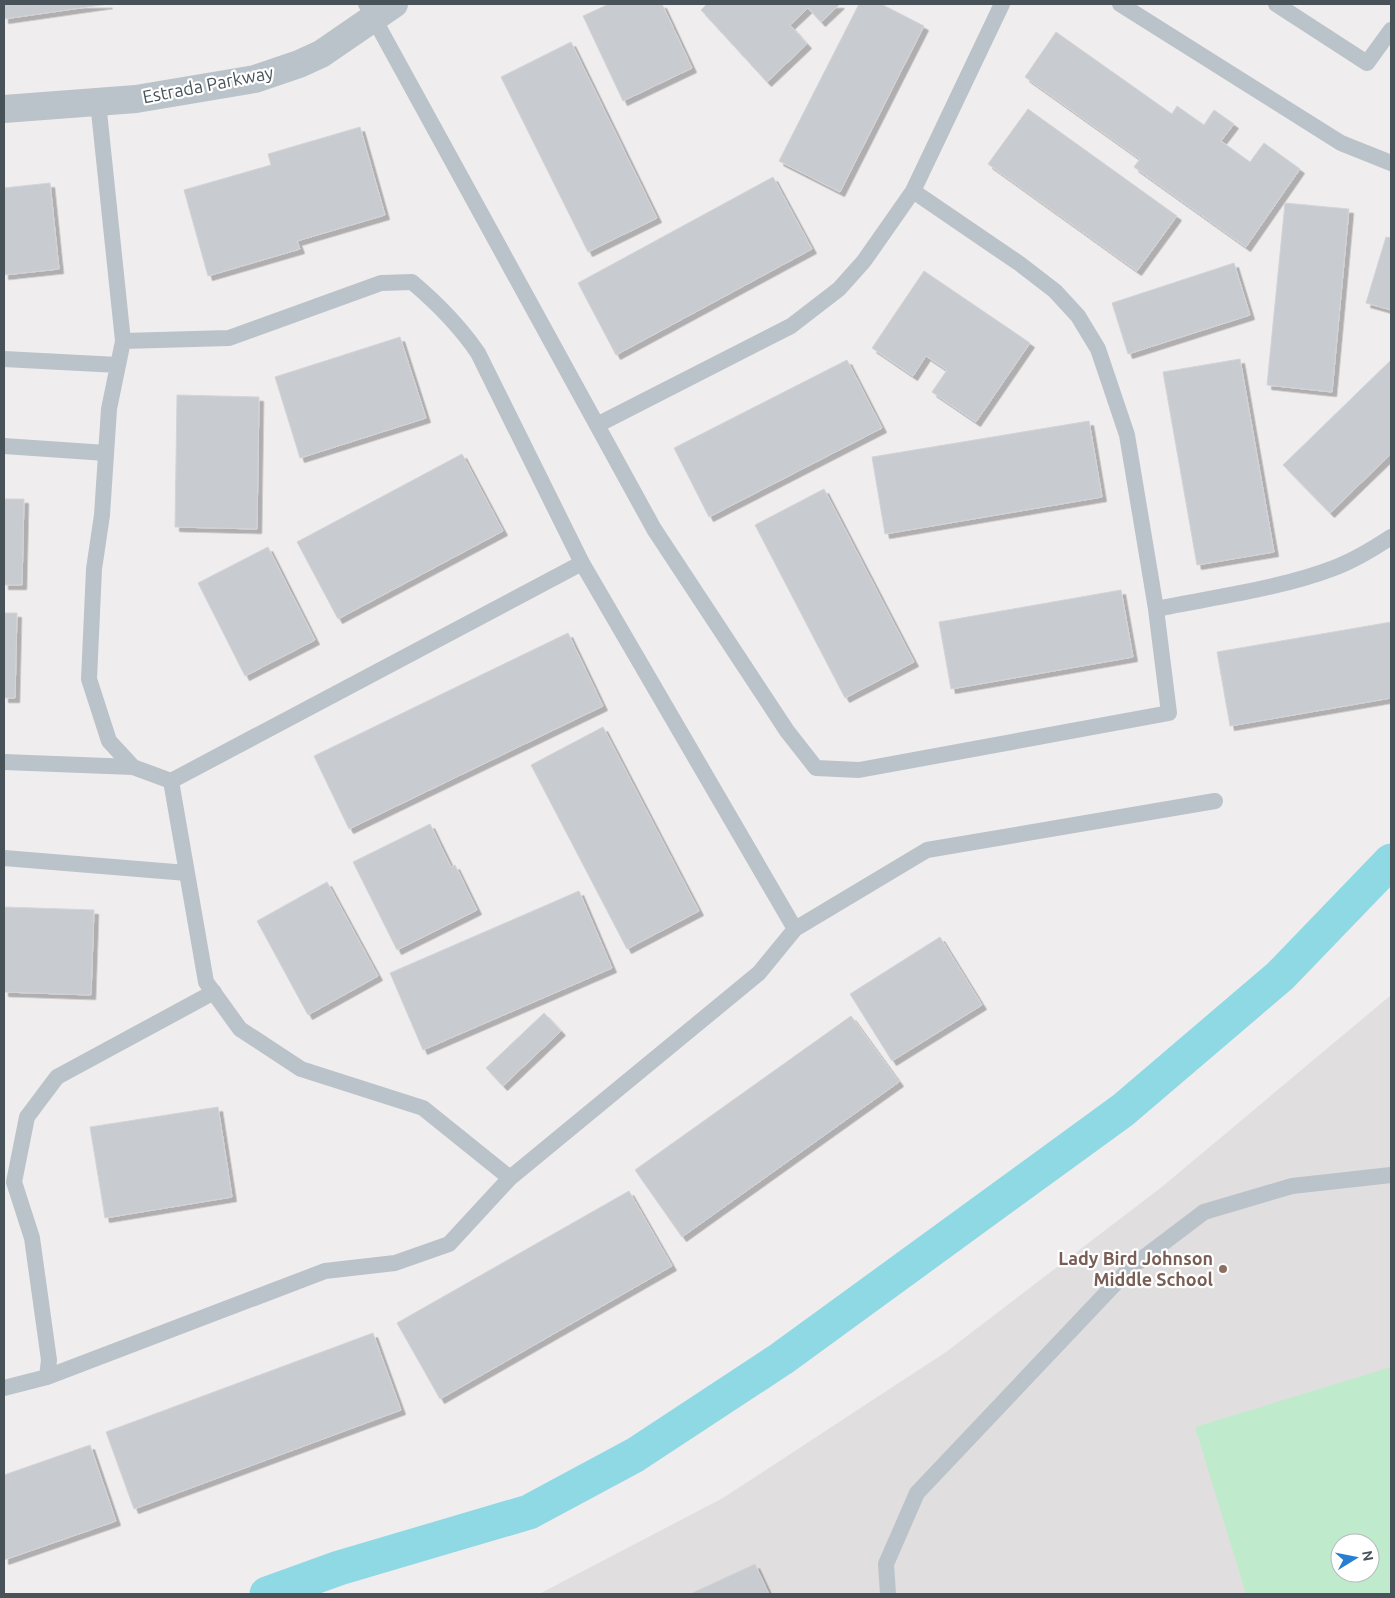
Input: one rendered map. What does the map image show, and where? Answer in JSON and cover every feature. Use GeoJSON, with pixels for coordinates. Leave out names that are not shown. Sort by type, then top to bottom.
{"type":"FeatureCollection","features":[{"type":"Feature","properties":{"kind":"street","name":"Estrada Parkway"},"geometry":{"type":"LineString","coordinates":[[4,109],[136,99],[255,79],[299,64],[321,54],[378,8]]}},
{"type":"Feature","properties":{"kind":"lane"},"geometry":{"type":"LineString","coordinates":[[597,425],[791,326],[839,289],[864,261],[913,191],[1002,4]]}},
{"type":"Feature","properties":{"kind":"lane"},"geometry":{"type":"LineString","coordinates":[[1120,4],[1341,144],[1391,163]]}},
{"type":"Feature","properties":{"kind":"lane"},"geometry":{"type":"LineString","coordinates":[[1276,4],[1367,63],[1391,30]]}},
{"type":"Feature","properties":{"kind":"lane"},"geometry":{"type":"LineString","coordinates":[[378,8],[597,425],[654,529],[787,731],[816,768],[859,770],[1169,713],[1156,609],[1127,434],[1098,349],[1078,316],[1055,291],[1020,264],[913,191]]}},
{"type":"Feature","properties":{"kind":"lane"},"geometry":{"type":"LineString","coordinates":[[98,102],[123,341],[109,409],[102,515],[94,569],[89,679],[109,741],[133,767]]}},
{"type":"Feature","properties":{"kind":"lane"},"geometry":{"type":"LineString","coordinates":[[123,341],[229,338],[381,283],[412,282],[436,302],[459,326],[478,353],[582,562],[795,929]]}},
{"type":"Feature","properties":{"kind":"lane"},"geometry":{"type":"LineString","coordinates":[[4,359],[118,365]]}},
{"type":"Feature","properties":{"kind":"lane"},"geometry":{"type":"LineString","coordinates":[[4,446],[106,453]]}},
{"type":"Feature","properties":{"kind":"lane"},"geometry":{"type":"LineString","coordinates":[[1156,609],[1292,581],[1326,571],[1369,552],[1391,537]]}},
{"type":"Feature","properties":{"kind":"lane"},"geometry":{"type":"LineString","coordinates":[[4,762],[133,767],[171,781],[582,562]]}},
{"type":"Feature","properties":{"kind":"lane"},"geometry":{"type":"LineString","coordinates":[[171,781],[206,982],[240,1028],[301,1069],[423,1108],[510,1178]]}},
{"type":"Feature","properties":{"kind":"lane"},"geometry":{"type":"LineString","coordinates":[[4,1388],[47,1377],[325,1270],[396,1263],[449,1244],[510,1178],[759,973],[795,929],[927,850],[1215,801]]}},
{"type":"Feature","properties":{"kind":"lane"},"geometry":{"type":"LineString","coordinates":[[4,858],[187,873]]}},
{"type":"Feature","properties":{"kind":"lane"},"geometry":{"type":"LineString","coordinates":[[47,1377],[49,1360],[32,1238],[14,1182],[27,1117],[57,1077],[214,992]]}},
{"type":"Feature","properties":{"kind":"lane"},"geometry":{"type":"LineString","coordinates":[[888,1594],[886,1564],[917,1493],[1130,1268],[1204,1212],[1292,1186],[1391,1175]]}},
{"type":"Feature","properties":{"kind":"shaded area","name":"Lady Bird Johnson Middle School"},"geometry":{"type":"Polygon","coordinates":[[[1391,995],[1391,1594],[539,1594],[723,1498],[946,1352],[1163,1186],[1391,995]]]}},
{"type":"Feature","properties":{"kind":"green space"},"geometry":{"type":"Polygon","coordinates":[[[1391,1367],[1391,1594],[1246,1594],[1195,1427],[1391,1367]]]}},
{"type":"Feature","properties":{"kind":"building"},"geometry":{"type":"Polygon","coordinates":[[[4,4],[108,4],[4,19],[4,4]]]}},
{"type":"Feature","properties":{"kind":"building"},"geometry":{"type":"Polygon","coordinates":[[[609,4],[662,4],[692,68],[623,101],[583,16],[609,4]]]}},
{"type":"Feature","properties":{"kind":"building"},"geometry":{"type":"Polygon","coordinates":[[[707,4],[840,4],[821,22],[808,8],[790,25],[807,44],[767,82],[701,10],[707,4]]]}},
{"type":"Feature","properties":{"kind":"building"},"geometry":{"type":"Polygon","coordinates":[[[859,4],[881,4],[924,26],[840,192],[779,161],[859,4]]]}},
{"type":"Feature","properties":{"kind":"building"},"geometry":{"type":"Polygon","coordinates":[[[1056,32],[1172,114],[1177,106],[1204,125],[1214,110],[1234,124],[1221,141],[1250,162],[1264,143],[1300,169],[1246,247],[1134,167],[1140,159],[1025,77],[1056,32]]]}},
{"type":"Feature","properties":{"kind":"building"},"geometry":{"type":"Polygon","coordinates":[[[571,42],[657,218],[588,252],[501,77],[571,42]]]}},
{"type":"Feature","properties":{"kind":"building"},"geometry":{"type":"Polygon","coordinates":[[[1028,109],[1177,216],[1137,271],[988,164],[1028,109]]]}},
{"type":"Feature","properties":{"kind":"building"},"geometry":{"type":"Polygon","coordinates":[[[360,127],[385,215],[297,241],[300,249],[208,276],[184,190],[271,165],[268,154],[360,127]]]}},
{"type":"Feature","properties":{"kind":"building"},"geometry":{"type":"Polygon","coordinates":[[[773,177],[812,249],[616,355],[578,283],[773,177]]]}},
{"type":"Feature","properties":{"kind":"building"},"geometry":{"type":"Polygon","coordinates":[[[50,183],[59,269],[4,275],[4,188],[50,183]]]}},
{"type":"Feature","properties":{"kind":"building"},"geometry":{"type":"Polygon","coordinates":[[[1285,203],[1349,209],[1332,392],[1267,385],[1285,203]]]}},
{"type":"Feature","properties":{"kind":"building"},"geometry":{"type":"Polygon","coordinates":[[[1386,237],[1391,238],[1391,310],[1366,303],[1386,237]]]}},
{"type":"Feature","properties":{"kind":"building"},"geometry":{"type":"Polygon","coordinates":[[[1234,263],[1250,315],[1128,354],[1112,303],[1234,263]]]}},
{"type":"Feature","properties":{"kind":"building"},"geometry":{"type":"Polygon","coordinates":[[[924,271],[1030,343],[976,422],[932,392],[947,370],[926,356],[913,376],[872,348],[924,271]]]}},
{"type":"Feature","properties":{"kind":"building"},"geometry":{"type":"Polygon","coordinates":[[[400,337],[426,418],[300,458],[275,377],[400,337]]]}},
{"type":"Feature","properties":{"kind":"building"},"geometry":{"type":"Polygon","coordinates":[[[1240,359],[1274,552],[1197,565],[1163,372],[1240,359]]]}},
{"type":"Feature","properties":{"kind":"building"},"geometry":{"type":"Polygon","coordinates":[[[847,360],[882,428],[709,517],[674,448],[847,360]]]}},
{"type":"Feature","properties":{"kind":"building"},"geometry":{"type":"Polygon","coordinates":[[[1391,360],[1391,454],[1330,513],[1283,465],[1391,360]]]}},
{"type":"Feature","properties":{"kind":"building"},"geometry":{"type":"Polygon","coordinates":[[[177,395],[259,397],[257,529],[175,527],[177,395]]]}},
{"type":"Feature","properties":{"kind":"building"},"geometry":{"type":"Polygon","coordinates":[[[1089,421],[1102,497],[885,534],[872,457],[1089,421]]]}},
{"type":"Feature","properties":{"kind":"building"},"geometry":{"type":"Polygon","coordinates":[[[462,454],[503,531],[338,619],[297,542],[462,454]]]}},
{"type":"Feature","properties":{"kind":"building"},"geometry":{"type":"Polygon","coordinates":[[[824,489],[914,662],[845,698],[755,525],[824,489]]]}},
{"type":"Feature","properties":{"kind":"building"},"geometry":{"type":"Polygon","coordinates":[[[4,499],[24,499],[22,585],[4,585],[4,499]]]}},
{"type":"Feature","properties":{"kind":"building"},"geometry":{"type":"Polygon","coordinates":[[[268,547],[315,640],[245,676],[198,583],[268,547]]]}},
{"type":"Feature","properties":{"kind":"building"},"geometry":{"type":"Polygon","coordinates":[[[1121,590],[1133,657],[951,689],[939,622],[1121,590]]]}},
{"type":"Feature","properties":{"kind":"building"},"geometry":{"type":"Polygon","coordinates":[[[4,613],[17,613],[15,698],[4,698],[4,613]]]}},
{"type":"Feature","properties":{"kind":"building"},"geometry":{"type":"Polygon","coordinates":[[[1391,622],[1391,698],[1230,726],[1217,652],[1391,622]]]}},
{"type":"Feature","properties":{"kind":"building"},"geometry":{"type":"Polygon","coordinates":[[[568,633],[603,706],[349,829],[314,756],[568,633]]]}},
{"type":"Feature","properties":{"kind":"building"},"geometry":{"type":"Polygon","coordinates":[[[603,727],[699,911],[627,949],[531,765],[603,727]]]}},
{"type":"Feature","properties":{"kind":"building"},"geometry":{"type":"Polygon","coordinates":[[[430,824],[451,867],[455,865],[477,910],[397,950],[353,862],[430,824]]]}},
{"type":"Feature","properties":{"kind":"building"},"geometry":{"type":"Polygon","coordinates":[[[327,882],[378,976],[308,1015],[257,921],[327,882]]]}},
{"type":"Feature","properties":{"kind":"building"},"geometry":{"type":"Polygon","coordinates":[[[579,891],[612,968],[423,1050],[390,973],[579,891]]]}},
{"type":"Feature","properties":{"kind":"building"},"geometry":{"type":"Polygon","coordinates":[[[4,907],[94,910],[91,995],[4,992],[4,907]]]}},
{"type":"Feature","properties":{"kind":"building"},"geometry":{"type":"Polygon","coordinates":[[[940,937],[982,1005],[892,1061],[850,994],[940,937]]]}},
{"type":"Feature","properties":{"kind":"building"},"geometry":{"type":"Polygon","coordinates":[[[544,1013],[561,1031],[503,1086],[486,1068],[544,1013]]]}},
{"type":"Feature","properties":{"kind":"building"},"geometry":{"type":"Polygon","coordinates":[[[851,1016],[899,1082],[682,1237],[635,1170],[851,1016]]]}},
{"type":"Feature","properties":{"kind":"building"},"geometry":{"type":"Polygon","coordinates":[[[218,1107],[232,1197],[105,1218],[90,1127],[218,1107]]]}},
{"type":"Feature","properties":{"kind":"building"},"geometry":{"type":"Polygon","coordinates":[[[629,1191],[672,1266],[440,1399],[397,1323],[629,1191]]]}},
{"type":"Feature","properties":{"kind":"building"},"geometry":{"type":"Polygon","coordinates":[[[373,1333],[401,1410],[134,1509],[106,1432],[373,1333]]]}},
{"type":"Feature","properties":{"kind":"building"},"geometry":{"type":"Polygon","coordinates":[[[90,1445],[116,1521],[4,1560],[4,1475],[90,1445]]]}},
{"type":"Feature","properties":{"kind":"building"},"geometry":{"type":"Polygon","coordinates":[[[755,1564],[769,1594],[690,1594],[755,1564]]]}},
{"type":"Feature","properties":{"kind":"waterway"},"geometry":{"type":"LineString","coordinates":[[267,1594],[339,1568],[529,1512],[635,1455],[781,1359],[1123,1110],[1280,976],[1391,861]]}},
{"type":"Feature","properties":{"kind":"place","name":"Lady Bird Johnson Middle School"},"geometry":{"type":"Point","coordinates":[1223,1269]}}]}
